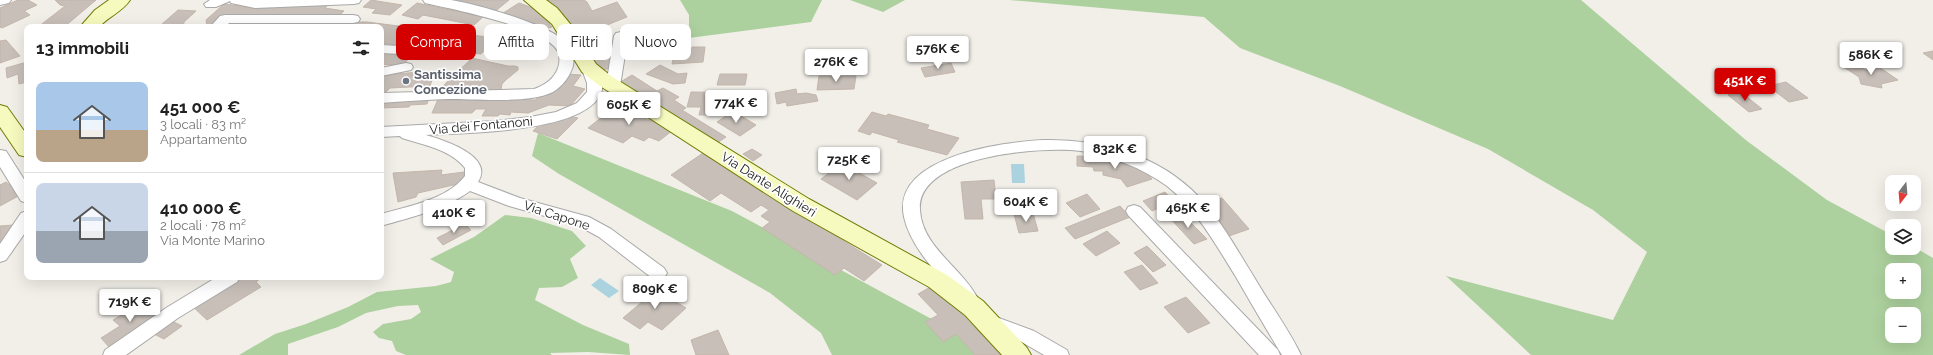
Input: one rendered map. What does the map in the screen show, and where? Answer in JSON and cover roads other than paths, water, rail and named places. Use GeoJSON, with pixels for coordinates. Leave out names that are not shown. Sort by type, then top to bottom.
{"type":"FeatureCollection","features":[{"type":"Feature","properties":{"kind":"main road"},"geometry":{"type":"LineString","coordinates":[[92,24],[101,14],[121,0]]}},
{"type":"Feature","properties":{"kind":"main road","name":"Via Dante Alighieri"},"geometry":{"type":"LineString","coordinates":[[533,0],[550,10],[557,26]]}},
{"type":"Feature","properties":{"kind":"main road","name":"Via Dante Alighieri"},"geometry":{"type":"LineString","coordinates":[[581,60],[613,86],[801,205],[925,273],[960,297],[987,321],[1018,355]]}},
{"type":"Feature","properties":{"kind":"main road"},"geometry":{"type":"LineString","coordinates":[[0,112],[24,146]]}},
{"type":"Feature","properties":{"kind":"street"},"geometry":{"type":"LineString","coordinates":[[0,1],[4,0]]}},
{"type":"Feature","properties":{"kind":"street"},"geometry":{"type":"LineString","coordinates":[[236,0],[255,4],[354,0]]}},
{"type":"Feature","properties":{"kind":"street"},"geometry":{"type":"LineString","coordinates":[[430,0],[498,16],[557,40]]}},
{"type":"Feature","properties":{"kind":"street"},"geometry":{"type":"LineString","coordinates":[[221,23],[353,19]]}},
{"type":"Feature","properties":{"kind":"street"},"geometry":{"type":"LineString","coordinates":[[613,86],[620,42]]}},
{"type":"Feature","properties":{"kind":"street"},"geometry":{"type":"LineString","coordinates":[[384,49],[396,50]]}},
{"type":"Feature","properties":{"kind":"street"},"geometry":{"type":"LineString","coordinates":[[384,98],[440,95],[524,95],[541,92],[554,84],[562,73],[566,60]]}},
{"type":"Feature","properties":{"kind":"street"},"geometry":{"type":"LineString","coordinates":[[385,71],[406,67]]}},
{"type":"Feature","properties":{"kind":"street","name":"Via dei Fontanoni"},"geometry":{"type":"LineString","coordinates":[[389,132],[510,125],[563,114],[581,106],[593,95],[595,87],[588,67]]}},
{"type":"Feature","properties":{"kind":"street"},"geometry":{"type":"LineString","coordinates":[[384,219],[442,199],[468,184],[473,174],[473,167],[467,159],[447,148],[389,132]]}},
{"type":"Feature","properties":{"kind":"street"},"geometry":{"type":"LineString","coordinates":[[1060,355],[1027,336],[987,321],[940,263],[918,232],[911,215],[912,201],[915,191],[921,183],[937,171],[957,160],[978,153],[1016,146],[1081,146],[1105,151],[1134,161],[1157,172],[1181,190],[1204,217],[1226,248],[1292,355]]}},
{"type":"Feature","properties":{"kind":"street"},"geometry":{"type":"LineString","coordinates":[[0,155],[24,192]]}},
{"type":"Feature","properties":{"kind":"street","name":"Via Capone"},"geometry":{"type":"LineString","coordinates":[[468,184],[515,202],[583,221],[605,233],[658,273]]}},
{"type":"Feature","properties":{"kind":"street"},"geometry":{"type":"LineString","coordinates":[[1134,211],[1271,355]]}},
{"type":"Feature","properties":{"kind":"street"},"geometry":{"type":"LineString","coordinates":[[0,256],[24,222]]}},
{"type":"Feature","properties":{"kind":"street"},"geometry":{"type":"LineString","coordinates":[[112,355],[172,313],[226,280]]}},
{"type":"Feature","properties":{"kind":"water"},"geometry":{"type":"Polygon","coordinates":[[[1011,164],[1024,164],[1025,183],[1012,183],[1011,164]]]}},
{"type":"Feature","properties":{"kind":"water"},"geometry":{"type":"Polygon","coordinates":[[[600,278],[619,291],[609,298],[591,285],[600,278]]]}},
{"type":"Feature","properties":{"kind":"place","name":"Santissima Concezione"},"geometry":{"type":"Point","coordinates":[406,81]}}]}
